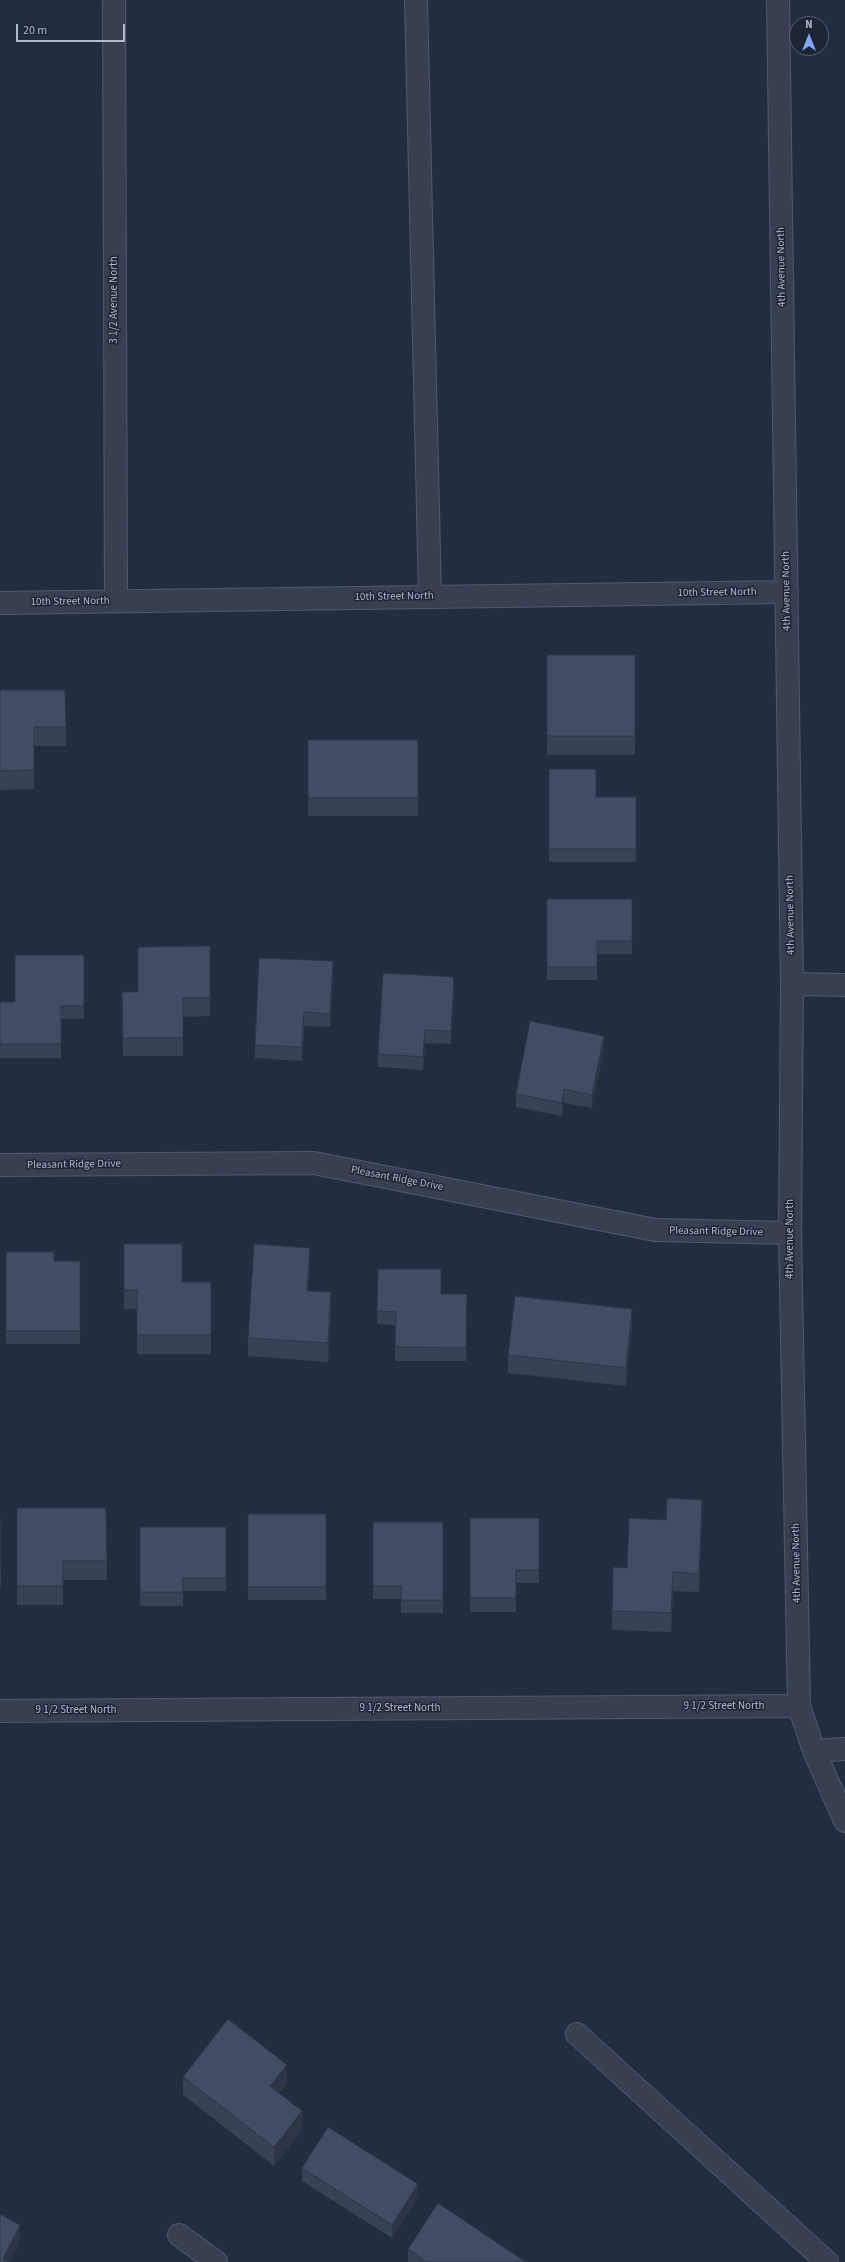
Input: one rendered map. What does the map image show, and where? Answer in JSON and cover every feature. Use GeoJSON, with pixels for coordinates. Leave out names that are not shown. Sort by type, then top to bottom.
{"type":"FeatureCollection","features":[{"type":"Feature","properties":{"kind":"street","name":"3 1/2 Avenue North"},"geometry":{"type":"LineString","coordinates":[[114,0],[116,601]]}},
{"type":"Feature","properties":{"kind":"street"},"geometry":{"type":"LineString","coordinates":[[416,0],[430,596]]}},
{"type":"Feature","properties":{"kind":"street","name":"4th Avenue North"},"geometry":{"type":"LineString","coordinates":[[778,0],[792,984],[790,1233],[799,1706],[814,1751],[845,1821]]}},
{"type":"Feature","properties":{"kind":"street","name":"10th Street North"},"geometry":{"type":"LineString","coordinates":[[0,603],[787,592]]}},
{"type":"Feature","properties":{"kind":"street"},"geometry":{"type":"LineString","coordinates":[[792,984],[845,985]]}},
{"type":"Feature","properties":{"kind":"street","name":"Pleasant Ridge Drive"},"geometry":{"type":"LineString","coordinates":[[0,1166],[314,1162],[655,1230],[790,1233]]}},
{"type":"Feature","properties":{"kind":"street","name":"9 1/2 Street North"},"geometry":{"type":"LineString","coordinates":[[0,1711],[799,1706]]}},
{"type":"Feature","properties":{"kind":"street"},"geometry":{"type":"LineString","coordinates":[[814,1751],[845,1749]]}},
{"type":"Feature","properties":{"kind":"street"},"geometry":{"type":"LineString","coordinates":[[577,2034],[827,2262]]}},
{"type":"Feature","properties":{"kind":"street"},"geometry":{"type":"LineString","coordinates":[[180,2235],[216,2262]]}},
{"type":"Feature","properties":{"kind":"building"},"geometry":{"type":"Polygon","coordinates":[[[547,655],[635,655],[635,736],[547,736],[547,655]]]}},
{"type":"Feature","properties":{"kind":"building"},"geometry":{"type":"Polygon","coordinates":[[[0,690],[65,690],[66,727],[34,727],[34,770],[0,771],[0,690]]]}},
{"type":"Feature","properties":{"kind":"building"},"geometry":{"type":"Polygon","coordinates":[[[308,740],[418,740],[418,798],[308,798],[308,740]]]}},
{"type":"Feature","properties":{"kind":"building"},"geometry":{"type":"Polygon","coordinates":[[[549,769],[596,769],[596,797],[636,797],[636,849],[549,849],[549,769]]]}},
{"type":"Feature","properties":{"kind":"building"},"geometry":{"type":"Polygon","coordinates":[[[547,899],[632,899],[632,941],[597,941],[597,967],[547,967],[547,899]]]}},
{"type":"Feature","properties":{"kind":"building"},"geometry":{"type":"Polygon","coordinates":[[[210,946],[210,998],[183,998],[183,1038],[123,1038],[122,992],[138,992],[138,947],[210,946]]]}},
{"type":"Feature","properties":{"kind":"building"},"geometry":{"type":"Polygon","coordinates":[[[15,955],[84,955],[84,1006],[61,1006],[61,1044],[0,1044],[0,1002],[15,1002],[15,955]]]}},
{"type":"Feature","properties":{"kind":"building"},"geometry":{"type":"Polygon","coordinates":[[[259,958],[333,961],[330,1014],[304,1012],[302,1047],[255,1045],[259,958]]]}},
{"type":"Feature","properties":{"kind":"building"},"geometry":{"type":"Polygon","coordinates":[[[383,973],[454,977],[451,1031],[425,1030],[423,1057],[378,1054],[383,973]]]}},
{"type":"Feature","properties":{"kind":"building"},"geometry":{"type":"Polygon","coordinates":[[[530,1021],[604,1036],[592,1095],[564,1089],[562,1103],[516,1094],[530,1021]]]}},
{"type":"Feature","properties":{"kind":"building"},"geometry":{"type":"Polygon","coordinates":[[[124,1244],[182,1244],[182,1282],[211,1282],[211,1335],[137,1335],[137,1290],[124,1290],[124,1244]]]}},
{"type":"Feature","properties":{"kind":"building"},"geometry":{"type":"Polygon","coordinates":[[[254,1244],[310,1248],[307,1291],[331,1292],[328,1343],[248,1338],[254,1244]]]}},
{"type":"Feature","properties":{"kind":"building"},"geometry":{"type":"Polygon","coordinates":[[[6,1252],[54,1252],[54,1261],[80,1261],[80,1331],[6,1331],[6,1252]]]}},
{"type":"Feature","properties":{"kind":"building"},"geometry":{"type":"Polygon","coordinates":[[[378,1269],[441,1269],[441,1294],[467,1294],[466,1348],[395,1347],[396,1312],[377,1311],[378,1269]]]}},
{"type":"Feature","properties":{"kind":"building"},"geometry":{"type":"Polygon","coordinates":[[[515,1296],[632,1309],[626,1368],[508,1355],[515,1296]]]}},
{"type":"Feature","properties":{"kind":"building"},"geometry":{"type":"Polygon","coordinates":[[[667,1498],[702,1500],[699,1574],[673,1572],[671,1613],[612,1611],[613,1567],[627,1568],[629,1518],[666,1520],[667,1498]]]}},
{"type":"Feature","properties":{"kind":"building"},"geometry":{"type":"Polygon","coordinates":[[[17,1508],[106,1508],[107,1561],[63,1561],[63,1586],[17,1586],[17,1508]]]}},
{"type":"Feature","properties":{"kind":"building"},"geometry":{"type":"Polygon","coordinates":[[[248,1514],[326,1514],[326,1587],[248,1587],[248,1514]]]}},
{"type":"Feature","properties":{"kind":"building"},"geometry":{"type":"Polygon","coordinates":[[[470,1518],[539,1518],[539,1570],[516,1570],[516,1598],[470,1598],[470,1518]]]}},
{"type":"Feature","properties":{"kind":"building"},"geometry":{"type":"Polygon","coordinates":[[[0,1519],[1,1569],[0,1569],[0,1519]]]}},
{"type":"Feature","properties":{"kind":"building"},"geometry":{"type":"Polygon","coordinates":[[[373,1522],[443,1522],[443,1600],[401,1600],[401,1586],[373,1586],[373,1522]]]}},
{"type":"Feature","properties":{"kind":"building"},"geometry":{"type":"Polygon","coordinates":[[[140,1527],[226,1527],[226,1578],[183,1578],[183,1592],[140,1592],[140,1527]]]}},
{"type":"Feature","properties":{"kind":"building"},"geometry":{"type":"Polygon","coordinates":[[[228,2019],[287,2065],[270,2086],[302,2111],[274,2147],[183,2077],[228,2019]]]}},
{"type":"Feature","properties":{"kind":"building"},"geometry":{"type":"Polygon","coordinates":[[[328,2127],[418,2184],[392,2225],[302,2168],[328,2127]]]}},
{"type":"Feature","properties":{"kind":"building"},"geometry":{"type":"Polygon","coordinates":[[[438,2203],[526,2262],[427,2262],[408,2249],[438,2203]]]}},
{"type":"Feature","properties":{"kind":"building"},"geometry":{"type":"Polygon","coordinates":[[[0,2214],[20,2225],[3,2259],[10,2262],[0,2262],[0,2214]]]}}]}
